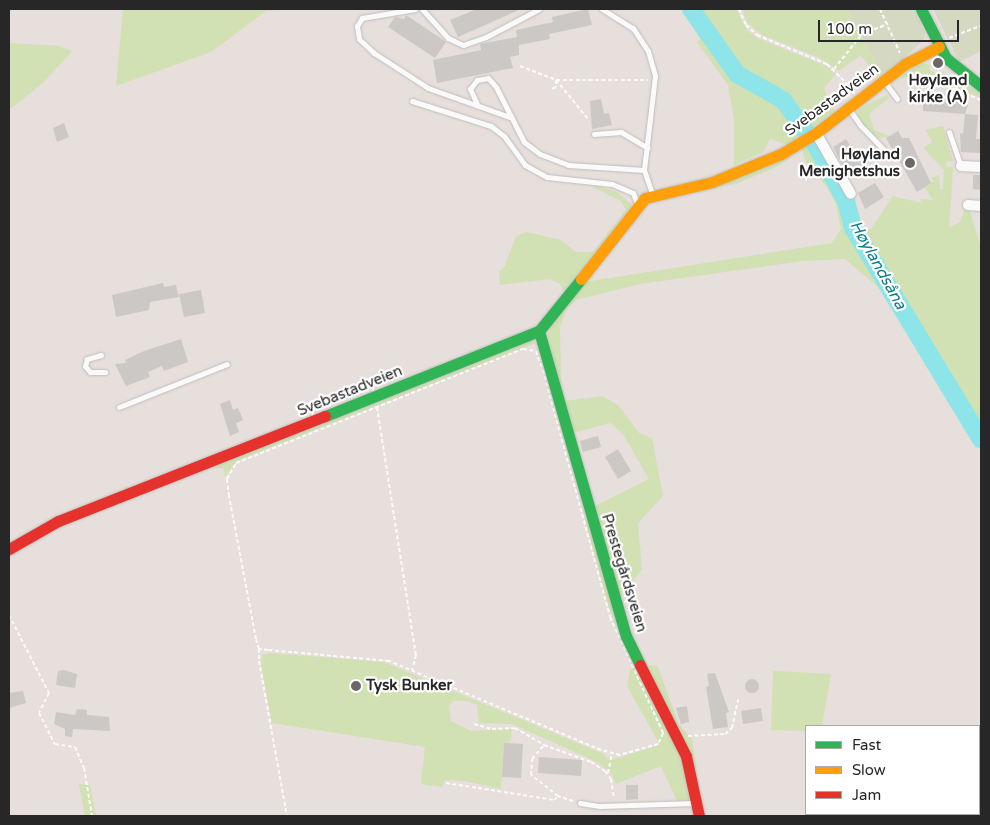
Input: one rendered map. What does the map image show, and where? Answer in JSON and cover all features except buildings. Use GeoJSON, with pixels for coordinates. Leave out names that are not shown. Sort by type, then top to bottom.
{"type":"FeatureCollection","features":[{"type":"Feature","properties":{"kind":"street"},"geometry":{"type":"LineString","coordinates":[[921,9],[938,46],[954,67],[981,86]]}},
{"type":"Feature","properties":{"kind":"street","name":"Svebastadveien"},"geometry":{"type":"LineString","coordinates":[[9,549],[58,521],[539,331],[638,206],[652,194],[712,182],[756,166],[803,143],[905,64],[938,46]]}},
{"type":"Feature","properties":{"kind":"street"},"geometry":{"type":"LineString","coordinates":[[815,134],[851,194]]}},
{"type":"Feature","properties":{"kind":"street"},"geometry":{"type":"LineString","coordinates":[[961,166],[981,168]]}},
{"type":"Feature","properties":{"kind":"street"},"geometry":{"type":"LineString","coordinates":[[968,204],[981,206]]}},
{"type":"Feature","properties":{"kind":"street","name":"Prestegårdsveien"},"geometry":{"type":"LineString","coordinates":[[539,331],[626,636],[679,740],[699,816]]}},
{"type":"Feature","properties":{"kind":"lane"},"geometry":{"type":"LineString","coordinates":[[415,9],[362,18],[357,26],[360,39],[374,53],[428,88],[510,118]]}},
{"type":"Feature","properties":{"kind":"lane"},"geometry":{"type":"LineString","coordinates":[[422,9],[448,38],[463,45],[486,37],[539,9]]}},
{"type":"Feature","properties":{"kind":"lane"},"geometry":{"type":"LineString","coordinates":[[602,9],[633,28],[648,51],[654,80],[648,148],[644,170],[652,194]]}},
{"type":"Feature","properties":{"kind":"lane"},"geometry":{"type":"LineString","coordinates":[[478,106],[470,89],[477,80],[488,78],[509,108],[510,118],[524,142],[547,157],[568,165],[644,170]]}},
{"type":"Feature","properties":{"kind":"lane"},"geometry":{"type":"LineString","coordinates":[[884,81],[897,99]]}},
{"type":"Feature","properties":{"kind":"lane"},"geometry":{"type":"LineString","coordinates":[[412,101],[491,126],[504,136],[525,165],[546,177],[612,184],[633,193],[638,206]]}},
{"type":"Feature","properties":{"kind":"lane"},"geometry":{"type":"LineString","coordinates":[[849,108],[860,125],[883,149]]}},
{"type":"Feature","properties":{"kind":"lane"},"geometry":{"type":"LineString","coordinates":[[594,134],[620,132],[648,148]]}},
{"type":"Feature","properties":{"kind":"lane"},"geometry":{"type":"LineString","coordinates":[[949,132],[961,166]]}},
{"type":"Feature","properties":{"kind":"lane"},"geometry":{"type":"LineString","coordinates":[[101,355],[87,359],[85,366],[90,372],[105,372]]}},
{"type":"Feature","properties":{"kind":"lane"},"geometry":{"type":"LineString","coordinates":[[119,407],[226,364]]}},
{"type":"Feature","properties":{"kind":"lane"},"geometry":{"type":"LineString","coordinates":[[580,804],[696,803]]}},
{"type":"Feature","properties":{"kind":"path"},"geometry":{"type":"LineString","coordinates":[[740,9],[746,25],[757,35],[810,56],[834,69],[857,94]]}},
{"type":"Feature","properties":{"kind":"path"},"geometry":{"type":"LineString","coordinates":[[880,9],[905,64]]}},
{"type":"Feature","properties":{"kind":"path"},"geometry":{"type":"LineString","coordinates":[[834,69],[862,34],[888,24]]}},
{"type":"Feature","properties":{"kind":"path"},"geometry":{"type":"LineString","coordinates":[[938,46],[968,29],[981,26]]}},
{"type":"Feature","properties":{"kind":"path"},"geometry":{"type":"LineString","coordinates":[[520,66],[556,80],[654,80]]}},
{"type":"Feature","properties":{"kind":"path"},"geometry":{"type":"LineString","coordinates":[[906,78],[923,76],[981,100]]}},
{"type":"Feature","properties":{"kind":"path"},"geometry":{"type":"LineString","coordinates":[[550,90],[556,87],[556,80]]}},
{"type":"Feature","properties":{"kind":"path"},"geometry":{"type":"LineString","coordinates":[[556,80],[589,120]]}},
{"type":"Feature","properties":{"kind":"path"},"geometry":{"type":"LineString","coordinates":[[260,649],[380,660],[412,670],[620,755],[658,744],[663,733],[612,624],[536,351],[523,349],[236,464],[227,478],[260,649],[259,661],[287,816]]}},
{"type":"Feature","properties":{"kind":"path"},"geometry":{"type":"LineString","coordinates":[[377,407],[416,655],[412,670]]}},
{"type":"Feature","properties":{"kind":"path"},"geometry":{"type":"LineString","coordinates":[[9,615],[49,693],[39,713],[54,744],[75,747],[84,768],[92,816]]}},
{"type":"Feature","properties":{"kind":"path"},"geometry":{"type":"LineString","coordinates":[[679,740],[691,734],[726,734],[732,728],[738,700]]}},
{"type":"Feature","properties":{"kind":"path"},"geometry":{"type":"LineString","coordinates":[[474,724],[492,729],[515,728],[544,745],[591,762],[607,774]]}},
{"type":"Feature","properties":{"kind":"path"},"geometry":{"type":"LineString","coordinates":[[544,745],[532,759],[531,775],[558,796],[580,804]]}},
{"type":"Feature","properties":{"kind":"path"},"geometry":{"type":"LineString","coordinates":[[612,753],[607,774],[614,805]]}},
{"type":"Feature","properties":{"kind":"path"},"geometry":{"type":"LineString","coordinates":[[446,783],[554,800],[558,796]]}},
{"type":"Feature","properties":{"kind":"green space"},"geometry":{"type":"Polygon","coordinates":[[[123,9],[296,9],[266,11],[211,52],[116,86],[123,9]]]}},
{"type":"Feature","properties":{"kind":"green space"},"geometry":{"type":"Polygon","coordinates":[[[684,9],[736,9],[747,30],[757,38],[826,66],[836,74],[824,88],[835,111],[788,145],[770,139],[763,152],[734,165],[734,119],[728,85],[697,42],[700,39],[684,9]]]}},
{"type":"Feature","properties":{"kind":"green space"},"geometry":{"type":"Polygon","coordinates":[[[742,9],[847,9],[883,77],[879,79],[861,55],[839,71],[820,58],[762,35],[747,23],[742,9]]]}},
{"type":"Feature","properties":{"kind":"green space"},"geometry":{"type":"Polygon","coordinates":[[[847,9],[914,9],[925,33],[924,40],[883,77],[847,9]]]}},
{"type":"Feature","properties":{"kind":"green space"},"geometry":{"type":"Polygon","coordinates":[[[933,9],[981,9],[981,51],[959,62],[933,9]]]}},
{"type":"Feature","properties":{"kind":"green space"},"geometry":{"type":"Polygon","coordinates":[[[9,43],[59,46],[72,51],[44,82],[9,110],[9,43]]]}},
{"type":"Feature","properties":{"kind":"green space"},"geometry":{"type":"Polygon","coordinates":[[[922,63],[930,65],[929,70],[940,75],[942,72],[981,93],[981,98],[919,73],[890,82],[922,63]]]}},
{"type":"Feature","properties":{"kind":"green space"},"geometry":{"type":"Polygon","coordinates":[[[887,95],[889,98],[869,114],[874,130],[890,136],[879,138],[866,131],[858,115],[859,109],[887,95]]]}},
{"type":"Feature","properties":{"kind":"green space"},"geometry":{"type":"Polygon","coordinates":[[[943,126],[953,161],[946,162],[947,167],[953,167],[949,228],[960,222],[965,208],[970,211],[981,248],[981,445],[883,291],[845,259],[803,261],[640,284],[576,300],[566,310],[560,328],[561,381],[566,401],[602,396],[618,405],[639,433],[652,438],[663,496],[638,523],[642,569],[619,600],[593,507],[649,479],[623,434],[611,423],[576,432],[570,428],[548,336],[551,325],[585,282],[832,243],[841,229],[836,204],[826,186],[806,163],[801,147],[811,141],[846,193],[857,228],[871,229],[893,196],[922,203],[920,199],[933,200],[924,187],[934,181],[931,178],[939,175],[940,189],[943,189],[944,170],[923,148],[932,142],[926,130],[943,126]]]}},
{"type":"Feature","properties":{"kind":"green space"},"geometry":{"type":"Polygon","coordinates":[[[787,156],[791,157],[776,167],[736,184],[714,188],[787,156]]]}},
{"type":"Feature","properties":{"kind":"green space"},"geometry":{"type":"Polygon","coordinates":[[[596,186],[617,192],[632,205],[564,292],[560,284],[550,279],[500,285],[499,272],[505,266],[516,236],[526,232],[561,240],[576,252],[593,252],[626,210],[621,201],[593,187],[596,186]]]}},
{"type":"Feature","properties":{"kind":"green space"},"geometry":{"type":"Polygon","coordinates":[[[532,340],[536,343],[237,461],[225,477],[224,469],[212,467],[532,340]]]}},
{"type":"Feature","properties":{"kind":"green space"},"geometry":{"type":"Polygon","coordinates":[[[582,507],[637,667],[657,665],[679,724],[692,739],[699,787],[692,802],[678,803],[661,766],[616,784],[610,772],[597,762],[512,724],[479,723],[477,705],[468,701],[453,701],[449,706],[451,721],[471,731],[512,729],[510,743],[504,743],[501,789],[465,781],[444,780],[442,787],[421,784],[425,747],[272,723],[261,665],[262,655],[269,653],[384,662],[604,754],[606,758],[614,759],[660,745],[627,686],[630,670],[633,668],[606,600],[582,507]]]}},
{"type":"Feature","properties":{"kind":"green space"},"geometry":{"type":"Polygon","coordinates":[[[773,671],[831,674],[822,725],[805,725],[805,731],[771,730],[773,671]]]}},
{"type":"Feature","properties":{"kind":"green space"},"geometry":{"type":"Polygon","coordinates":[[[79,784],[90,785],[96,816],[85,816],[79,784]]]}},
{"type":"Feature","properties":{"kind":"waterway","name":"Høylandsåna"},"geometry":{"type":"LineString","coordinates":[[691,9],[737,74],[783,100],[815,144],[846,201],[853,228],[981,439]]}},
{"type":"Feature","properties":{"kind":"traffic: fast"},"geometry":{"type":"LineString","coordinates":[[921,9],[946,58],[981,86]]}},
{"type":"Feature","properties":{"kind":"traffic: fast"},"geometry":{"type":"LineString","coordinates":[[325,416],[539,331],[581,279]]}},
{"type":"Feature","properties":{"kind":"traffic: fast"},"geometry":{"type":"LineString","coordinates":[[539,331],[626,636],[640,665]]}},
{"type":"Feature","properties":{"kind":"traffic: slow"},"geometry":{"type":"LineString","coordinates":[[581,279],[645,198],[712,182],[781,154],[816,133],[905,64],[939,47]]}},
{"type":"Feature","properties":{"kind":"traffic: jam"},"geometry":{"type":"LineString","coordinates":[[9,549],[58,521],[325,416]]}},
{"type":"Feature","properties":{"kind":"traffic: jam"},"geometry":{"type":"LineString","coordinates":[[640,665],[686,756],[699,816]]}},
{"type":"Feature","properties":{"kind":"place","name":"Høyland kirke (A)"},"geometry":{"type":"Point","coordinates":[938,63]}},
{"type":"Feature","properties":{"kind":"place","name":"Høyland Menighetshus"},"geometry":{"type":"Point","coordinates":[910,163]}},
{"type":"Feature","properties":{"kind":"place","name":"Tysk Bunker"},"geometry":{"type":"Point","coordinates":[356,686]}}]}
